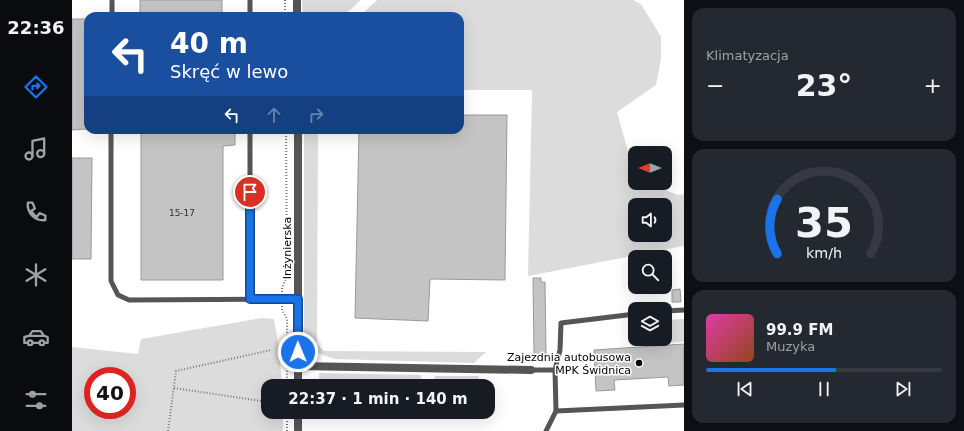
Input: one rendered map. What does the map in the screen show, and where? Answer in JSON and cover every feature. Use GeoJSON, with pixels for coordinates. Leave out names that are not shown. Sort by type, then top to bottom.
{"type":"FeatureCollection","features":[{"type":"Feature","properties":{"kind":"street"},"geometry":{"type":"LineString","coordinates":[[297,0],[297,12]]}},
{"type":"Feature","properties":{"kind":"street","name":"Inżynierska"},"geometry":{"type":"LineString","coordinates":[[298,134],[298,379]]}},
{"type":"Feature","properties":{"kind":"street"},"geometry":{"type":"LineString","coordinates":[[298,366],[531,370]]}},
{"type":"Feature","properties":{"kind":"street"},"geometry":{"type":"LineString","coordinates":[[298,419],[298,431]]}},
{"type":"Feature","properties":{"kind":"lane"},"geometry":{"type":"LineString","coordinates":[[112,0],[112,12]]}},
{"type":"Feature","properties":{"kind":"lane"},"geometry":{"type":"LineString","coordinates":[[250,0],[250,12]]}},
{"type":"Feature","properties":{"kind":"lane"},"geometry":{"type":"LineString","coordinates":[[111,134],[111,281],[118,295],[129,300],[298,299]]}},
{"type":"Feature","properties":{"kind":"lane"},"geometry":{"type":"LineString","coordinates":[[250,134],[250,299]]}},
{"type":"Feature","properties":{"kind":"lane"},"geometry":{"type":"LineString","coordinates":[[672,311],[684,310]]}},
{"type":"Feature","properties":{"kind":"lane"},"geometry":{"type":"LineString","coordinates":[[546,431],[556,411],[555,370],[560,350],[561,323],[628,315]]}},
{"type":"Feature","properties":{"kind":"lane"},"geometry":{"type":"LineString","coordinates":[[531,370],[555,370]]}},
{"type":"Feature","properties":{"kind":"lane"},"geometry":{"type":"LineString","coordinates":[[556,411],[684,405]]}},
{"type":"Feature","properties":{"kind":"path"},"geometry":{"type":"LineString","coordinates":[[285,0],[285,12]]}},
{"type":"Feature","properties":{"kind":"path"},"geometry":{"type":"LineString","coordinates":[[286,134],[287,276],[282,288],[282,310],[287,319],[287,379]]}},
{"type":"Feature","properties":{"kind":"path"},"geometry":{"type":"LineString","coordinates":[[168,431],[176,371],[271,350]]}},
{"type":"Feature","properties":{"kind":"path"},"geometry":{"type":"LineString","coordinates":[[174,388],[261,401]]}},
{"type":"Feature","properties":{"kind":"path"},"geometry":{"type":"LineString","coordinates":[[287,419],[287,431]]}},
{"type":"Feature","properties":{"kind":"shaded area"},"geometry":{"type":"Polygon","coordinates":[[[302,0],[361,0],[348,12],[303,12],[302,0]]]}},
{"type":"Feature","properties":{"kind":"shaded area"},"geometry":{"type":"Polygon","coordinates":[[[377,0],[633,0],[641,4],[661,37],[661,59],[656,85],[617,112],[628,151],[628,190],[665,190],[678,195],[684,194],[684,246],[663,250],[628,250],[628,257],[528,276],[532,90],[464,90],[464,12],[364,12],[377,0]]]}},
{"type":"Feature","properties":{"kind":"shaded area"},"geometry":{"type":"Polygon","coordinates":[[[304,134],[318,134],[317,344],[324,351],[486,352],[474,363],[335,359],[315,350],[304,331],[304,134]]]}},
{"type":"Feature","properties":{"kind":"shaded area"},"geometry":{"type":"Polygon","coordinates":[[[261,318],[274,319],[279,349],[281,379],[261,379],[261,419],[283,419],[283,431],[72,431],[72,347],[138,354],[141,339],[261,318]]]}},
{"type":"Feature","properties":{"kind":"shaded area"},"geometry":{"type":"Polygon","coordinates":[[[684,319],[684,342],[672,342],[672,320],[684,319]]]}},
{"type":"Feature","properties":{"kind":"shaded area"},"geometry":{"type":"Polygon","coordinates":[[[319,373],[421,375],[421,379],[319,379],[319,373]]]}},
{"type":"Feature","properties":{"kind":"shaded area"},"geometry":{"type":"Polygon","coordinates":[[[435,376],[479,376],[479,379],[435,379],[435,376]]]}},
{"type":"Feature","properties":{"kind":"building"},"geometry":{"type":"Polygon","coordinates":[[[140,0],[222,0],[222,12],[140,12],[140,0]]]}},
{"type":"Feature","properties":{"kind":"building"},"geometry":{"type":"Polygon","coordinates":[[[72,19],[84,19],[84,129],[72,130],[72,19]]]}},
{"type":"Feature","properties":{"kind":"building"},"geometry":{"type":"Polygon","coordinates":[[[464,115],[507,115],[505,280],[430,279],[428,321],[355,318],[359,134],[464,134],[464,115]]]}},
{"type":"Feature","properties":{"kind":"building"},"geometry":{"type":"Polygon","coordinates":[[[141,134],[235,134],[235,145],[223,146],[223,280],[141,280],[141,134]]]}},
{"type":"Feature","properties":{"kind":"building"},"geometry":{"type":"Polygon","coordinates":[[[72,158],[92,158],[91,259],[72,259],[72,158]]]}},
{"type":"Feature","properties":{"kind":"building"},"geometry":{"type":"Polygon","coordinates":[[[533,278],[541,278],[541,282],[545,282],[546,355],[534,355],[533,278]]]}},
{"type":"Feature","properties":{"kind":"building"},"geometry":{"type":"Polygon","coordinates":[[[680,289],[681,302],[672,302],[672,290],[680,289]]]}},
{"type":"Feature","properties":{"kind":"building","name":"Zajezdnia autobusowa MPK Świdnica"},"geometry":{"type":"Polygon","coordinates":[[[684,344],[684,385],[669,386],[668,377],[614,380],[615,390],[596,391],[594,350],[684,344]]]}},
{"type":"Feature","properties":{"kind":"place","name":"Zajezdnia autobusowa MPK Świdnica"},"geometry":{"type":"Point","coordinates":[639,363]}},
{"type":"Feature","properties":{"kind":"route"},"geometry":{"type":"LineString","coordinates":[[250,192],[250,299],[298,299],[298,352]]}}]}
